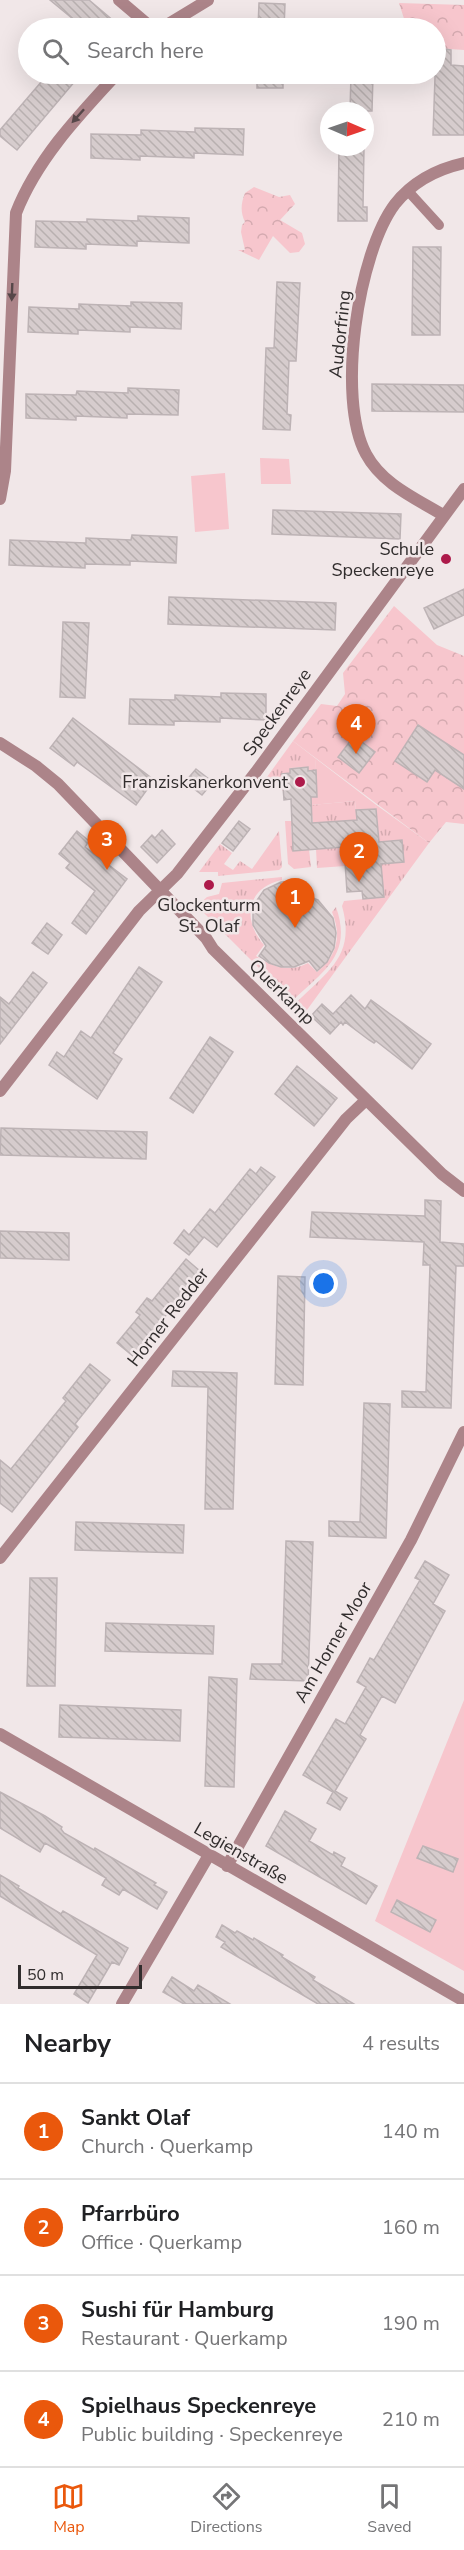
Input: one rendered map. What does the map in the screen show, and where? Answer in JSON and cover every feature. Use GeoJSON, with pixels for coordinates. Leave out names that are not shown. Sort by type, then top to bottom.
{"type":"FeatureCollection","features":[{"type":"Feature","properties":{"kind":"street"},"geometry":{"type":"LineString","coordinates":[[119,0],[140,18]]}},
{"type":"Feature","properties":{"kind":"street"},"geometry":{"type":"LineString","coordinates":[[178,18],[208,0]]}},
{"type":"Feature","properties":{"kind":"street"},"geometry":{"type":"LineString","coordinates":[[0,499],[5,471],[16,213],[26,187],[73,121],[108,84]]}},
{"type":"Feature","properties":{"kind":"street","name":"Audorfring"},"geometry":{"type":"LineString","coordinates":[[443,515],[388,481],[372,465],[364,452],[354,417],[352,352],[363,286],[382,228],[395,204],[430,173],[464,163]]}},
{"type":"Feature","properties":{"kind":"street","name":"Speckenreye"},"geometry":{"type":"LineString","coordinates":[[0,1091],[139,911],[177,874],[256,772],[464,489]]}},
{"type":"Feature","properties":{"kind":"street","name":"Querkamp"},"geometry":{"type":"LineString","coordinates":[[0,743],[36,766],[58,784],[206,938],[213,949],[442,1174],[464,1191]]}},
{"type":"Feature","properties":{"kind":"street","name":"Horner Redder"},"geometry":{"type":"LineString","coordinates":[[0,1558],[346,1119],[366,1100]]}},
{"type":"Feature","properties":{"kind":"street","name":"Am Horner Moor"},"geometry":{"type":"LineString","coordinates":[[227,1866],[411,1540],[464,1432]]}},
{"type":"Feature","properties":{"kind":"street","name":"Legienstraße"},"geometry":{"type":"LineString","coordinates":[[0,1734],[464,2001]]}},
{"type":"Feature","properties":{"kind":"street"},"geometry":{"type":"LineString","coordinates":[[122,2004],[209,1855]]}},
{"type":"Feature","properties":{"kind":"lane"},"geometry":{"type":"LineString","coordinates":[[408,192],[439,225]]}},
{"type":"Feature","properties":{"kind":"green space"},"geometry":{"type":"Polygon","coordinates":[[[399,3],[464,5],[464,50],[446,49],[446,18],[404,18],[399,3]]]}},
{"type":"Feature","properties":{"kind":"green space"},"geometry":{"type":"Polygon","coordinates":[[[254,187],[279,197],[290,195],[295,204],[280,220],[302,233],[305,244],[299,252],[290,253],[273,236],[259,260],[238,250],[245,250],[241,232],[245,222],[242,211],[243,200],[245,193],[254,187]]]}},
{"type":"Feature","properties":{"kind":"green space"},"geometry":{"type":"Polygon","coordinates":[[[260,458],[289,459],[291,484],[261,484],[260,458]]]}},
{"type":"Feature","properties":{"kind":"green space"},"geometry":{"type":"Polygon","coordinates":[[[225,473],[229,529],[195,532],[191,476],[225,473]]]}},
{"type":"Feature","properties":{"kind":"green space"},"geometry":{"type":"Polygon","coordinates":[[[394,606],[437,645],[464,656],[464,824],[446,822],[429,843],[293,741],[321,704],[337,706],[345,694],[343,673],[394,606]]]}},
{"type":"Feature","properties":{"kind":"green space"},"geometry":{"type":"Polygon","coordinates":[[[293,741],[315,758],[316,770],[308,771],[308,767],[290,768],[290,773],[282,774],[283,791],[267,777],[293,741]]]}},
{"type":"Feature","properties":{"kind":"green space"},"geometry":{"type":"Polygon","coordinates":[[[315,758],[375,804],[376,809],[356,810],[355,801],[311,805],[311,797],[317,796],[315,758]]]}},
{"type":"Feature","properties":{"kind":"green space"},"geometry":{"type":"Polygon","coordinates":[[[355,801],[357,820],[313,823],[311,805],[355,801]]]}},
{"type":"Feature","properties":{"kind":"green space"},"geometry":{"type":"Polygon","coordinates":[[[375,804],[429,843],[304,1014],[295,1004],[328,972],[342,950],[345,938],[342,906],[344,901],[383,897],[381,864],[403,862],[402,840],[379,842],[375,804]]]}},
{"type":"Feature","properties":{"kind":"green space"},"geometry":{"type":"Polygon","coordinates":[[[285,821],[293,821],[294,825],[291,826],[293,850],[309,849],[311,867],[294,869],[288,864],[285,821]]]}},
{"type":"Feature","properties":{"kind":"green space"},"geometry":{"type":"Polygon","coordinates":[[[279,831],[282,867],[279,870],[218,876],[218,872],[199,872],[220,844],[232,853],[224,864],[233,870],[240,861],[252,869],[279,831]]]}},
{"type":"Feature","properties":{"kind":"green space"},"geometry":{"type":"Polygon","coordinates":[[[344,847],[345,866],[317,868],[316,849],[344,847]]]}},
{"type":"Feature","properties":{"kind":"green space"},"geometry":{"type":"Polygon","coordinates":[[[282,877],[282,880],[261,890],[251,906],[252,925],[264,945],[256,956],[269,963],[288,968],[308,963],[317,972],[329,959],[336,945],[337,929],[332,912],[336,907],[340,924],[341,938],[332,961],[292,1001],[197,906],[207,897],[219,894],[222,883],[282,877]]]}},
{"type":"Feature","properties":{"kind":"green space"},"geometry":{"type":"Polygon","coordinates":[[[464,1700],[464,1971],[375,1921],[464,1700]]]}},
{"type":"Feature","properties":{"kind":"building"},"geometry":{"type":"Polygon","coordinates":[[[50,0],[89,0],[110,18],[72,18],[50,0]]]}},
{"type":"Feature","properties":{"kind":"building"},"geometry":{"type":"Polygon","coordinates":[[[259,3],[285,4],[284,18],[258,18],[259,3]]]}},
{"type":"Feature","properties":{"kind":"building"},"geometry":{"type":"Polygon","coordinates":[[[446,49],[451,50],[451,65],[464,66],[464,135],[433,135],[435,84],[446,84],[446,49]]]}},
{"type":"Feature","properties":{"kind":"building"},"geometry":{"type":"Polygon","coordinates":[[[39,84],[73,84],[17,150],[0,136],[0,130],[39,84]]]}},
{"type":"Feature","properties":{"kind":"building"},"geometry":{"type":"Polygon","coordinates":[[[257,84],[283,84],[283,88],[257,88],[257,84]]]}},
{"type":"Feature","properties":{"kind":"building"},"geometry":{"type":"Polygon","coordinates":[[[351,84],[373,84],[372,102],[350,102],[351,84]]]}},
{"type":"Feature","properties":{"kind":"building"},"geometry":{"type":"Polygon","coordinates":[[[195,128],[244,129],[243,155],[194,153],[194,158],[140,156],[140,160],[91,158],[91,134],[141,135],[141,130],[195,132],[195,128]]]}},
{"type":"Feature","properties":{"kind":"building"},"geometry":{"type":"Polygon","coordinates":[[[339,156],[364,156],[363,207],[367,207],[367,221],[338,221],[339,156]]]}},
{"type":"Feature","properties":{"kind":"building"},"geometry":{"type":"Polygon","coordinates":[[[138,216],[189,218],[189,243],[137,241],[137,246],[86,244],[86,249],[35,247],[36,221],[87,222],[87,219],[138,221],[138,216]]]}},
{"type":"Feature","properties":{"kind":"building"},"geometry":{"type":"Polygon","coordinates":[[[413,247],[441,247],[440,335],[412,335],[413,247]]]}},
{"type":"Feature","properties":{"kind":"building"},"geometry":{"type":"Polygon","coordinates":[[[277,282],[300,283],[296,361],[289,361],[287,414],[291,415],[290,430],[263,429],[266,348],[274,348],[277,282]]]}},
{"type":"Feature","properties":{"kind":"building"},"geometry":{"type":"Polygon","coordinates":[[[131,302],[182,303],[181,329],[130,327],[130,332],[78,330],[78,334],[28,332],[29,307],[79,309],[79,304],[131,306],[131,302]]]}},
{"type":"Feature","properties":{"kind":"building"},"geometry":{"type":"Polygon","coordinates":[[[372,384],[464,385],[464,412],[372,411],[372,384]]]}},
{"type":"Feature","properties":{"kind":"building"},"geometry":{"type":"Polygon","coordinates":[[[128,388],[179,390],[178,415],[127,414],[127,418],[76,416],[76,420],[26,418],[26,394],[76,395],[77,391],[128,393],[128,388]]]}},
{"type":"Feature","properties":{"kind":"building"},"geometry":{"type":"Polygon","coordinates":[[[273,510],[401,514],[400,539],[272,534],[273,510]]]}},
{"type":"Feature","properties":{"kind":"building"},"geometry":{"type":"Polygon","coordinates":[[[132,535],[177,537],[176,563],[130,561],[130,565],[85,564],[85,568],[9,565],[10,540],[86,543],[86,538],[131,540],[132,535]]]}},
{"type":"Feature","properties":{"kind":"building"},"geometry":{"type":"Polygon","coordinates":[[[464,589],[464,615],[434,629],[424,608],[464,589]]]}},
{"type":"Feature","properties":{"kind":"building"},"geometry":{"type":"Polygon","coordinates":[[[169,597],[336,603],[335,630],[168,624],[169,597]]]}},
{"type":"Feature","properties":{"kind":"building"},"geometry":{"type":"Polygon","coordinates":[[[63,622],[89,623],[85,698],[60,697],[63,622]]]}},
{"type":"Feature","properties":{"kind":"building"},"geometry":{"type":"Polygon","coordinates":[[[221,693],[266,694],[266,720],[220,718],[220,722],[174,721],[174,725],[129,724],[130,699],[175,700],[175,695],[221,697],[221,693]]]}},
{"type":"Feature","properties":{"kind":"building"},"geometry":{"type":"Polygon","coordinates":[[[73,718],[154,780],[136,805],[77,762],[74,766],[50,748],[73,718]]]}},
{"type":"Feature","properties":{"kind":"building"},"geometry":{"type":"Polygon","coordinates":[[[418,725],[464,755],[464,789],[435,770],[427,782],[395,761],[418,725]]]}},
{"type":"Feature","properties":{"kind":"building"},"geometry":{"type":"Polygon","coordinates":[[[354,736],[375,752],[359,773],[338,757],[354,736]]]}},
{"type":"Feature","properties":{"kind":"building"},"geometry":{"type":"Polygon","coordinates":[[[308,767],[308,771],[316,770],[317,797],[311,797],[312,823],[357,820],[356,810],[376,809],[379,842],[402,840],[404,862],[381,864],[384,897],[363,899],[362,891],[347,892],[344,847],[293,851],[291,799],[284,800],[282,774],[290,773],[290,769],[308,767]]]}},
{"type":"Feature","properties":{"kind":"building"},"geometry":{"type":"Polygon","coordinates":[[[196,769],[213,782],[202,795],[185,782],[196,769]]]}},
{"type":"Feature","properties":{"kind":"building"},"geometry":{"type":"Polygon","coordinates":[[[239,821],[250,829],[233,851],[222,843],[239,821]]]}},
{"type":"Feature","properties":{"kind":"building"},"geometry":{"type":"Polygon","coordinates":[[[162,830],[175,844],[157,863],[141,847],[152,835],[155,838],[162,830]]]}},
{"type":"Feature","properties":{"kind":"building"},"geometry":{"type":"Polygon","coordinates":[[[77,831],[89,841],[85,847],[127,879],[86,934],[72,923],[95,891],[66,868],[70,863],[59,854],[77,831]]]}},
{"type":"Feature","properties":{"kind":"building"},"geometry":{"type":"Polygon","coordinates":[[[281,882],[296,882],[295,892],[318,900],[333,918],[336,933],[334,948],[327,962],[317,971],[309,961],[294,967],[281,967],[259,956],[266,946],[253,925],[253,906],[264,890],[281,882]]]}},
{"type":"Feature","properties":{"kind":"building"},"geometry":{"type":"Polygon","coordinates":[[[47,923],[62,935],[48,954],[32,943],[47,923]]]}},
{"type":"Feature","properties":{"kind":"building"},"geometry":{"type":"Polygon","coordinates":[[[139,967],[162,982],[113,1053],[122,1059],[97,1099],[49,1065],[57,1052],[64,1057],[81,1031],[91,1038],[139,967]]]}},
{"type":"Feature","properties":{"kind":"building"},"geometry":{"type":"Polygon","coordinates":[[[33,972],[47,983],[0,1044],[0,997],[9,1004],[33,972]]]}},
{"type":"Feature","properties":{"kind":"building"},"geometry":{"type":"Polygon","coordinates":[[[351,995],[365,1009],[371,1000],[431,1044],[412,1069],[376,1041],[374,1043],[369,1040],[345,1022],[343,1025],[341,1022],[330,1034],[311,1016],[322,1004],[333,1014],[351,995]]]}},
{"type":"Feature","properties":{"kind":"building"},"geometry":{"type":"Polygon","coordinates":[[[210,1037],[233,1052],[193,1113],[170,1098],[210,1037]]]}},
{"type":"Feature","properties":{"kind":"building"},"geometry":{"type":"Polygon","coordinates":[[[297,1066],[337,1098],[314,1126],[275,1094],[297,1066]]]}},
{"type":"Feature","properties":{"kind":"building"},"geometry":{"type":"Polygon","coordinates":[[[1,1128],[147,1132],[146,1159],[0,1155],[1,1128]]]}},
{"type":"Feature","properties":{"kind":"building"},"geometry":{"type":"Polygon","coordinates":[[[261,1167],[275,1177],[217,1247],[204,1237],[189,1255],[174,1243],[184,1230],[189,1235],[210,1209],[215,1213],[250,1169],[256,1174],[261,1167]]]}},
{"type":"Feature","properties":{"kind":"building"},"geometry":{"type":"Polygon","coordinates":[[[425,1200],[441,1201],[440,1242],[464,1244],[464,1266],[456,1266],[451,1408],[402,1407],[402,1391],[426,1392],[430,1265],[423,1265],[424,1242],[310,1237],[312,1212],[425,1216],[425,1200]]]}},
{"type":"Feature","properties":{"kind":"building"},"geometry":{"type":"Polygon","coordinates":[[[0,1231],[69,1233],[69,1260],[0,1258],[0,1231]]]}},
{"type":"Feature","properties":{"kind":"building"},"geometry":{"type":"Polygon","coordinates":[[[186,1259],[200,1271],[134,1357],[117,1343],[140,1315],[136,1312],[147,1298],[152,1301],[186,1259]]]}},
{"type":"Feature","properties":{"kind":"building"},"geometry":{"type":"Polygon","coordinates":[[[278,1276],[305,1277],[303,1385],[275,1384],[278,1276]]]}},
{"type":"Feature","properties":{"kind":"building"},"geometry":{"type":"Polygon","coordinates":[[[90,1364],[110,1380],[75,1424],[78,1427],[12,1512],[0,1503],[0,1460],[11,1469],[66,1401],[63,1398],[90,1364]]]}},
{"type":"Feature","properties":{"kind":"building"},"geometry":{"type":"Polygon","coordinates":[[[173,1371],[237,1373],[233,1509],[205,1509],[208,1387],[172,1386],[173,1371]]]}},
{"type":"Feature","properties":{"kind":"building"},"geometry":{"type":"Polygon","coordinates":[[[364,1403],[390,1404],[386,1538],[329,1536],[329,1521],[360,1522],[364,1403]]]}},
{"type":"Feature","properties":{"kind":"building"},"geometry":{"type":"Polygon","coordinates":[[[76,1522],[184,1525],[183,1553],[75,1550],[76,1522]]]}},
{"type":"Feature","properties":{"kind":"building"},"geometry":{"type":"Polygon","coordinates":[[[286,1541],[313,1542],[308,1681],[250,1679],[252,1664],[282,1664],[286,1541]]]}},
{"type":"Feature","properties":{"kind":"building"},"geometry":{"type":"Polygon","coordinates":[[[425,1561],[449,1575],[433,1604],[445,1611],[395,1703],[382,1696],[360,1735],[366,1739],[335,1791],[347,1798],[340,1810],[327,1803],[333,1792],[303,1775],[336,1719],[345,1724],[366,1687],[357,1682],[370,1658],[374,1660],[420,1580],[415,1578],[425,1561]]]}},
{"type":"Feature","properties":{"kind":"building"},"geometry":{"type":"Polygon","coordinates":[[[30,1578],[57,1578],[55,1686],[27,1686],[30,1578]]]}},
{"type":"Feature","properties":{"kind":"building"},"geometry":{"type":"Polygon","coordinates":[[[106,1623],[214,1626],[213,1654],[105,1651],[106,1623]]]}},
{"type":"Feature","properties":{"kind":"building"},"geometry":{"type":"Polygon","coordinates":[[[209,1677],[237,1679],[234,1787],[205,1786],[209,1677]]]}},
{"type":"Feature","properties":{"kind":"building"},"geometry":{"type":"Polygon","coordinates":[[[60,1705],[181,1710],[180,1741],[59,1737],[60,1705]]]}},
{"type":"Feature","properties":{"kind":"building"},"geometry":{"type":"Polygon","coordinates":[[[0,1792],[45,1816],[62,1827],[64,1833],[156,1883],[154,1885],[167,1892],[157,1909],[123,1889],[119,1895],[102,1885],[106,1878],[45,1843],[40,1852],[0,1828],[0,1792]]]}},
{"type":"Feature","properties":{"kind":"building"},"geometry":{"type":"Polygon","coordinates":[[[285,1811],[316,1829],[309,1841],[333,1855],[334,1852],[345,1858],[341,1866],[377,1886],[366,1904],[266,1846],[285,1811]]]}},
{"type":"Feature","properties":{"kind":"building"},"geometry":{"type":"Polygon","coordinates":[[[423,1846],[458,1859],[453,1872],[417,1858],[423,1846]]]}},
{"type":"Feature","properties":{"kind":"building"},"geometry":{"type":"Polygon","coordinates":[[[0,1875],[61,1914],[63,1911],[128,1948],[119,1965],[112,1962],[88,2003],[74,1994],[97,1955],[0,1896],[0,1875]]]}},
{"type":"Feature","properties":{"kind":"building"},"geometry":{"type":"Polygon","coordinates":[[[397,1900],[436,1920],[430,1932],[391,1912],[397,1900]]]}},
{"type":"Feature","properties":{"kind":"building"},"geometry":{"type":"Polygon","coordinates":[[[222,1925],[235,1933],[237,1931],[253,1940],[254,1938],[283,1955],[282,1957],[315,1977],[313,1980],[354,2004],[318,2004],[221,1947],[225,1942],[216,1937],[222,1925]]]}},
{"type":"Feature","properties":{"kind":"building"},"geometry":{"type":"Polygon","coordinates":[[[172,1977],[194,1991],[198,1985],[230,2004],[184,2004],[163,1992],[172,1977]]]}},
{"type":"Feature","properties":{"kind":"place","name":"Schule Speckenreye"},"geometry":{"type":"Point","coordinates":[446,559]}},
{"type":"Feature","properties":{"kind":"place","name":"Spielhaus Speckenreye"},"geometry":{"type":"Point","coordinates":[356,754]}},
{"type":"Feature","properties":{"kind":"place","name":"Franziskanerkonvent"},"geometry":{"type":"Point","coordinates":[300,782]}},
{"type":"Feature","properties":{"kind":"place","name":"Sushi für Hamburg"},"geometry":{"type":"Point","coordinates":[107,870]}},
{"type":"Feature","properties":{"kind":"place","name":"Pfarrbüro"},"geometry":{"type":"Point","coordinates":[359,882]}},
{"type":"Feature","properties":{"kind":"place","name":"Glockenturm St. Olaf"},"geometry":{"type":"Point","coordinates":[209,885]}},
{"type":"Feature","properties":{"kind":"place","name":"Sankt Olaf"},"geometry":{"type":"Point","coordinates":[295,928]}}]}
